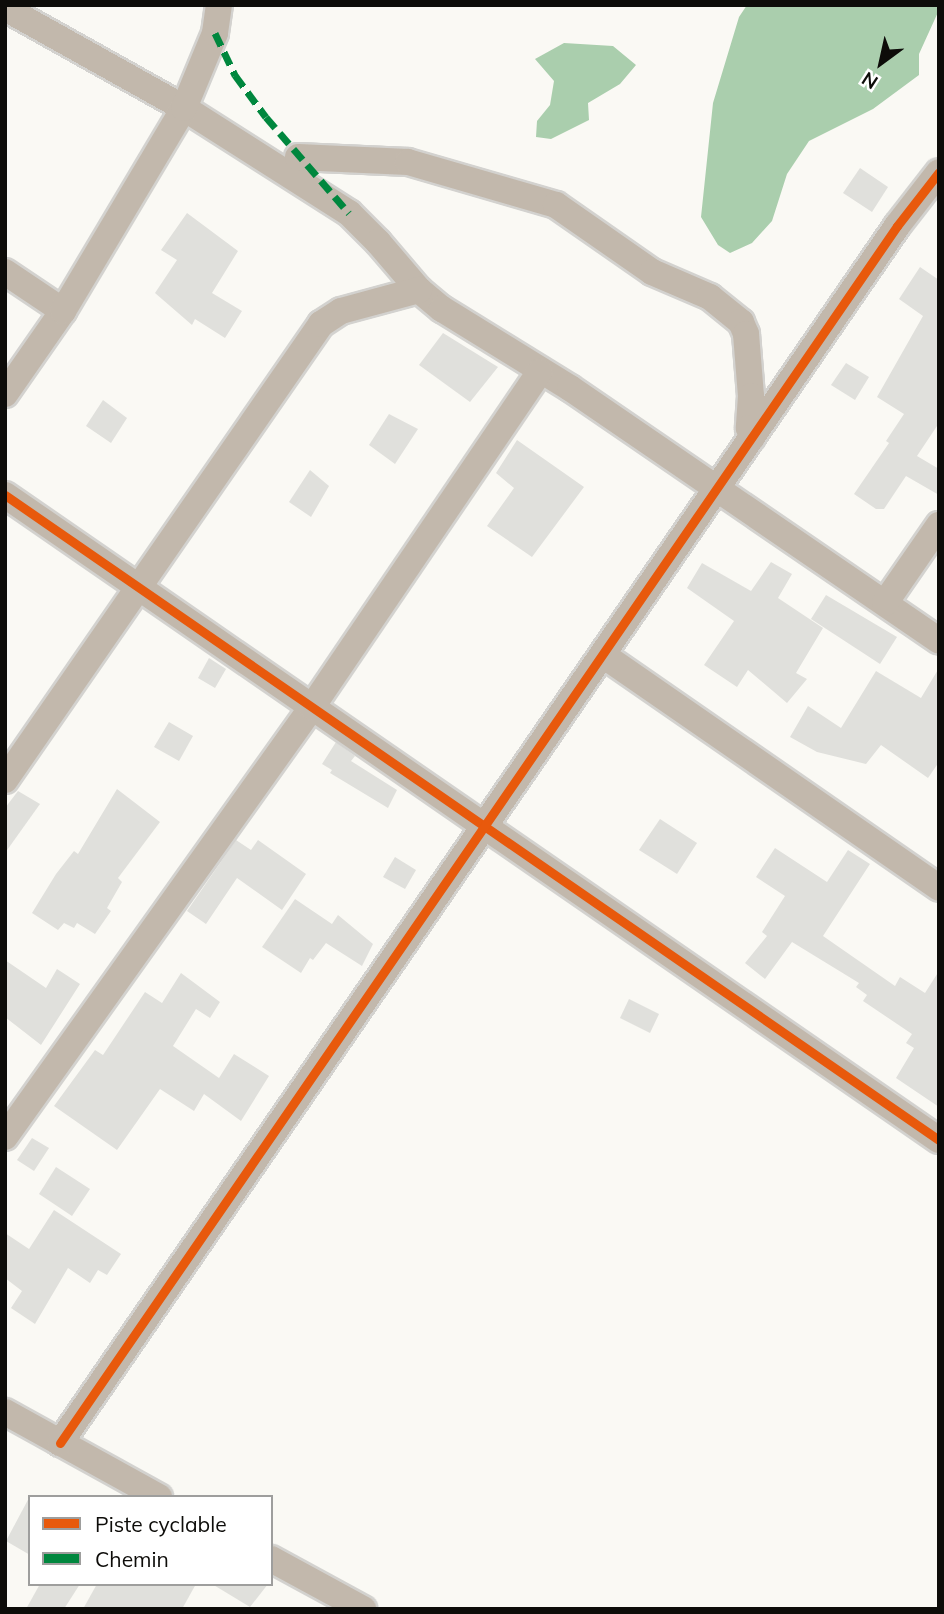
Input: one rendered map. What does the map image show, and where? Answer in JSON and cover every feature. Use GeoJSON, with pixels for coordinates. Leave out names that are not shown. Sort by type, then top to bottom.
{"type":"FeatureCollection","features":[{"type":"Feature","properties":{"kind":"street"},"geometry":{"type":"LineString","coordinates":[[5,394],[62,311],[184,108],[215,33],[219,5]]}},
{"type":"Feature","properties":{"kind":"street"},"geometry":{"type":"LineString","coordinates":[[9,8],[184,108],[349,214],[379,242],[419,290],[442,309],[540,372],[570,388],[939,640]]}},
{"type":"Feature","properties":{"kind":"street"},"geometry":{"type":"LineString","coordinates":[[298,157],[408,162],[556,205],[652,272],[710,297],[741,322],[746,334],[751,396],[749,428],[752,438]]}},
{"type":"Feature","properties":{"kind":"street"},"geometry":{"type":"LineString","coordinates":[[60,1443],[897,226],[939,172]]}},
{"type":"Feature","properties":{"kind":"street"},"geometry":{"type":"LineString","coordinates":[[5,272],[62,311]]}},
{"type":"Feature","properties":{"kind":"street"},"geometry":{"type":"LineString","coordinates":[[7,774],[321,324],[341,311],[419,290]]}},
{"type":"Feature","properties":{"kind":"street"},"geometry":{"type":"LineString","coordinates":[[5,1137],[312,707],[540,372]]}},
{"type":"Feature","properties":{"kind":"street"},"geometry":{"type":"LineString","coordinates":[[5,495],[939,1140]]}},
{"type":"Feature","properties":{"kind":"street"},"geometry":{"type":"LineString","coordinates":[[885,603],[939,525]]}},
{"type":"Feature","properties":{"kind":"street"},"geometry":{"type":"LineString","coordinates":[[603,655],[939,888]]}},
{"type":"Feature","properties":{"kind":"street"},"geometry":{"type":"LineString","coordinates":[[5,1412],[155,1495]]}},
{"type":"Feature","properties":{"kind":"street"},"geometry":{"type":"LineString","coordinates":[[273,1560],[361,1608]]}},
{"type":"Feature","properties":{"kind":"shaded area"},"geometry":{"type":"Polygon","coordinates":[[[747,5],[939,5],[939,10],[919,54],[919,75],[873,109],[809,141],[787,174],[772,221],[752,243],[730,253],[718,245],[701,217],[713,103],[739,17],[747,5]]]}},
{"type":"Feature","properties":{"kind":"shaded area"},"geometry":{"type":"Polygon","coordinates":[[[564,43],[613,46],[636,65],[620,84],[588,103],[589,120],[551,139],[536,137],[537,121],[550,105],[554,81],[535,59],[564,43]]]}},
{"type":"Feature","properties":{"kind":"building"},"geometry":{"type":"Polygon","coordinates":[[[860,168],[888,187],[872,212],[843,193],[860,168]]]}},
{"type":"Feature","properties":{"kind":"building"},"geometry":{"type":"Polygon","coordinates":[[[187,213],[238,251],[212,293],[242,311],[225,338],[195,319],[192,325],[155,293],[177,260],[161,250],[187,213]]]}},
{"type":"Feature","properties":{"kind":"building"},"geometry":{"type":"Polygon","coordinates":[[[920,267],[939,280],[939,423],[917,456],[939,469],[939,495],[906,476],[884,509],[876,509],[854,494],[889,443],[886,441],[904,414],[877,397],[923,316],[899,299],[920,267]]]}},
{"type":"Feature","properties":{"kind":"building"},"geometry":{"type":"Polygon","coordinates":[[[443,333],[498,367],[470,402],[419,365],[443,333]]]}},
{"type":"Feature","properties":{"kind":"building"},"geometry":{"type":"Polygon","coordinates":[[[846,363],[869,377],[855,400],[831,385],[846,363]]]}},
{"type":"Feature","properties":{"kind":"building"},"geometry":{"type":"Polygon","coordinates":[[[103,400],[127,418],[111,443],[86,426],[103,400]]]}},
{"type":"Feature","properties":{"kind":"building"},"geometry":{"type":"Polygon","coordinates":[[[389,414],[418,429],[395,464],[369,445],[389,414]]]}},
{"type":"Feature","properties":{"kind":"building"},"geometry":{"type":"Polygon","coordinates":[[[517,440],[584,487],[532,557],[487,526],[514,488],[496,473],[517,440]]]}},
{"type":"Feature","properties":{"kind":"building"},"geometry":{"type":"Polygon","coordinates":[[[310,470],[329,486],[311,517],[289,502],[310,470]]]}},
{"type":"Feature","properties":{"kind":"building"},"geometry":{"type":"Polygon","coordinates":[[[771,562],[792,574],[778,598],[823,628],[796,673],[807,679],[787,703],[748,670],[737,687],[704,665],[734,621],[687,588],[702,563],[751,591],[771,562]]]}},
{"type":"Feature","properties":{"kind":"building"},"geometry":{"type":"Polygon","coordinates":[[[826,595],[897,637],[880,664],[811,619],[826,595]]]}},
{"type":"Feature","properties":{"kind":"building"},"geometry":{"type":"Polygon","coordinates":[[[209,658],[226,669],[215,688],[198,678],[209,658]]]}},
{"type":"Feature","properties":{"kind":"building"},"geometry":{"type":"Polygon","coordinates":[[[939,668],[939,762],[928,778],[881,745],[866,764],[817,752],[790,737],[808,706],[841,728],[876,671],[921,698],[939,668]]]}},
{"type":"Feature","properties":{"kind":"building"},"geometry":{"type":"Polygon","coordinates":[[[169,722],[193,736],[179,761],[154,747],[169,722]]]}},
{"type":"Feature","properties":{"kind":"building"},"geometry":{"type":"Polygon","coordinates":[[[336,742],[355,756],[351,761],[397,790],[388,808],[330,773],[332,770],[322,764],[336,742]]]}},
{"type":"Feature","properties":{"kind":"building"},"geometry":{"type":"Polygon","coordinates":[[[117,789],[160,822],[118,878],[122,882],[107,908],[111,911],[95,934],[77,923],[74,928],[64,923],[58,930],[32,913],[56,874],[74,851],[78,854],[117,789]]]}},
{"type":"Feature","properties":{"kind":"building"},"geometry":{"type":"Polygon","coordinates":[[[18,791],[40,804],[5,853],[5,808],[18,791]]]}},
{"type":"Feature","properties":{"kind":"building"},"geometry":{"type":"Polygon","coordinates":[[[660,819],[697,843],[677,874],[639,850],[660,819]]]}},
{"type":"Feature","properties":{"kind":"building"},"geometry":{"type":"Polygon","coordinates":[[[236,840],[251,850],[258,840],[306,874],[282,910],[237,878],[206,924],[187,911],[236,840]]]}},
{"type":"Feature","properties":{"kind":"building"},"geometry":{"type":"Polygon","coordinates":[[[775,848],[827,882],[848,850],[870,864],[823,936],[895,986],[900,977],[925,993],[939,971],[939,1107],[896,1078],[914,1048],[906,1043],[912,1034],[863,1001],[867,995],[856,987],[859,983],[792,942],[765,979],[745,963],[767,936],[762,932],[785,896],[756,877],[775,848]]]}},
{"type":"Feature","properties":{"kind":"building"},"geometry":{"type":"Polygon","coordinates":[[[395,857],[416,870],[405,889],[383,877],[395,857]]]}},
{"type":"Feature","properties":{"kind":"building"},"geometry":{"type":"Polygon","coordinates":[[[295,899],[332,924],[338,915],[373,944],[362,966],[326,943],[313,960],[310,958],[301,973],[262,947],[295,899]]]}},
{"type":"Feature","properties":{"kind":"building"},"geometry":{"type":"Polygon","coordinates":[[[5,960],[46,988],[57,969],[80,984],[41,1045],[5,1017],[5,960]]]}},
{"type":"Feature","properties":{"kind":"building"},"geometry":{"type":"Polygon","coordinates":[[[181,973],[220,1002],[210,1018],[196,1009],[173,1046],[219,1078],[234,1054],[269,1076],[241,1121],[204,1094],[194,1111],[160,1089],[117,1150],[54,1106],[95,1050],[103,1055],[145,992],[162,1003],[181,973]]]}},
{"type":"Feature","properties":{"kind":"building"},"geometry":{"type":"Polygon","coordinates":[[[629,999],[659,1014],[650,1033],[620,1018],[629,999]]]}},
{"type":"Feature","properties":{"kind":"building"},"geometry":{"type":"Polygon","coordinates":[[[32,1138],[49,1148],[34,1171],[17,1160],[32,1138]]]}},
{"type":"Feature","properties":{"kind":"building"},"geometry":{"type":"Polygon","coordinates":[[[56,1167],[90,1189],[72,1216],[39,1194],[56,1167]]]}},
{"type":"Feature","properties":{"kind":"building"},"geometry":{"type":"Polygon","coordinates":[[[54,1210],[121,1254],[107,1275],[98,1270],[90,1283],[68,1268],[35,1324],[11,1308],[22,1291],[5,1278],[5,1233],[29,1249],[54,1210]]]}},
{"type":"Feature","properties":{"kind":"building"},"geometry":{"type":"Polygon","coordinates":[[[28,1500],[28,1554],[6,1541],[28,1500]]]}},
{"type":"Feature","properties":{"kind":"building"},"geometry":{"type":"Polygon","coordinates":[[[39,1586],[79,1586],[64,1609],[26,1609],[39,1586]]]}},
{"type":"Feature","properties":{"kind":"building"},"geometry":{"type":"Polygon","coordinates":[[[96,1586],[195,1586],[182,1609],[83,1609],[96,1586]]]}},
{"type":"Feature","properties":{"kind":"building"},"geometry":{"type":"Polygon","coordinates":[[[215,1586],[266,1586],[250,1607],[215,1586]]]}},
{"type":"Feature","properties":{"kind":"marked path"},"geometry":{"type":"LineString","coordinates":[[215,33],[235,75],[266,117],[349,213]]}},
{"type":"Feature","properties":{"kind":"cycle path"},"geometry":{"type":"LineString","coordinates":[[60,1443],[897,226],[939,172]]}},
{"type":"Feature","properties":{"kind":"cycle path"},"geometry":{"type":"LineString","coordinates":[[5,495],[939,1140]]}}]}
